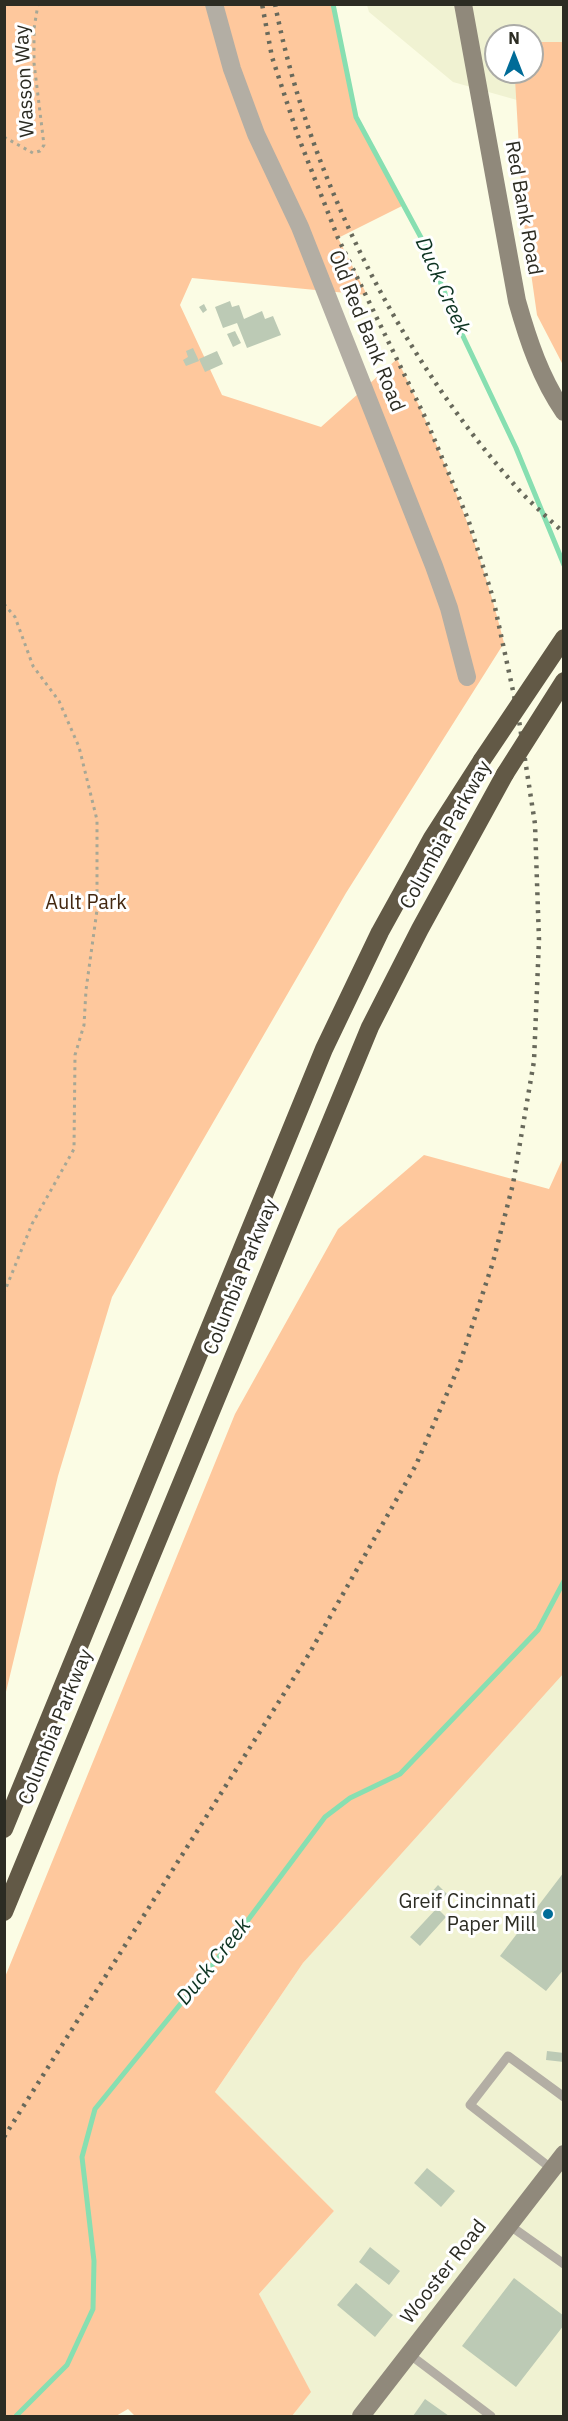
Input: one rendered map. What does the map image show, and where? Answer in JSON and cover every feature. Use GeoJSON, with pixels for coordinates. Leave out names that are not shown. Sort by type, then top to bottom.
{"type":"FeatureCollection","features":[{"type":"Feature","properties":{"kind":"highway","name":"Columbia Parkway"},"geometry":{"type":"LineString","coordinates":[[4,1829],[324,1049],[380,932],[432,838],[564,638]]}},
{"type":"Feature","properties":{"kind":"highway","name":"Columbia Parkway"},"geometry":{"type":"LineString","coordinates":[[4,1912],[370,1027],[430,910],[505,774],[564,681]]}},
{"type":"Feature","properties":{"kind":"street","name":"Old Red Bank Road"},"geometry":{"type":"LineString","coordinates":[[214,4],[232,69],[256,134],[300,227],[332,329],[400,476],[449,608],[467,677]]}},
{"type":"Feature","properties":{"kind":"street","name":"Red Bank Road"},"geometry":{"type":"LineString","coordinates":[[463,4],[517,302],[526,334],[542,374],[564,412]]}},
{"type":"Feature","properties":{"kind":"street","name":"Wooster Road"},"geometry":{"type":"LineString","coordinates":[[361,2416],[558,2162]]}},
{"type":"Feature","properties":{"kind":"lane"},"geometry":{"type":"LineString","coordinates":[[558,2162],[471,2105],[508,2056],[564,2097]]}},
{"type":"Feature","properties":{"kind":"lane"},"geometry":{"type":"LineString","coordinates":[[509,2225],[564,2264]]}},
{"type":"Feature","properties":{"kind":"lane"},"geometry":{"type":"LineString","coordinates":[[409,2354],[491,2416]]}},
{"type":"Feature","properties":{"kind":"path","name":"Wasson Way"},"geometry":{"type":"LineString","coordinates":[[4,137],[33,153],[40,151],[44,145],[34,63],[34,29],[38,4]]}},
{"type":"Feature","properties":{"kind":"path"},"geometry":{"type":"LineString","coordinates":[[4,604],[15,617],[33,666],[59,700],[79,747],[98,819],[97,910],[86,990],[84,1025],[75,1055],[74,1149],[32,1224],[4,1293]]}},
{"type":"Feature","properties":{"kind":"shaded area"},"geometry":{"type":"Polygon","coordinates":[[[367,5],[563,5],[563,113],[453,82],[369,12],[367,5]]]}},
{"type":"Feature","properties":{"kind":"shaded area"},"geometry":{"type":"Polygon","coordinates":[[[563,1658],[563,2416],[292,2416],[310,2392],[259,2294],[334,2211],[215,2092],[303,1963],[563,1658]]]}},
{"type":"Feature","properties":{"kind":"green space","name":"Ault Park"},"geometry":{"type":"Polygon","coordinates":[[[5,5],[333,5],[356,117],[404,205],[338,238],[367,295],[192,278],[180,305],[222,395],[321,427],[397,359],[458,498],[483,569],[504,643],[346,893],[112,1297],[58,1476],[5,1696],[5,5]]]}},
{"type":"Feature","properties":{"kind":"green space"},"geometry":{"type":"Polygon","coordinates":[[[544,42],[563,42],[563,365],[537,315],[523,217],[515,84],[544,84],[544,42]]]}},
{"type":"Feature","properties":{"kind":"green space"},"geometry":{"type":"Polygon","coordinates":[[[424,1155],[549,1189],[563,1158],[563,1674],[303,1963],[215,2092],[334,2211],[259,2294],[311,2392],[292,2416],[135,2416],[128,2409],[116,2416],[5,2416],[5,1977],[235,1414],[338,1229],[424,1155]]]}},
{"type":"Feature","properties":{"kind":"building"},"geometry":{"type":"Polygon","coordinates":[[[230,301],[232,307],[239,305],[244,319],[262,311],[265,319],[273,316],[281,335],[247,348],[237,323],[223,328],[215,307],[230,301]]]}},
{"type":"Feature","properties":{"kind":"building"},"geometry":{"type":"Polygon","coordinates":[[[204,304],[207,310],[203,313],[199,307],[204,304]]]}},
{"type":"Feature","properties":{"kind":"building"},"geometry":{"type":"Polygon","coordinates":[[[235,331],[241,343],[233,347],[227,334],[235,331]]]}},
{"type":"Feature","properties":{"kind":"building"},"geometry":{"type":"Polygon","coordinates":[[[193,348],[199,361],[186,366],[183,360],[188,357],[186,351],[193,348]]]}},
{"type":"Feature","properties":{"kind":"building"},"geometry":{"type":"Polygon","coordinates":[[[217,351],[223,364],[205,372],[199,359],[217,351]]]}},
{"type":"Feature","properties":{"kind":"building","name":"Greif Cincinnati Paper Mill"},"geometry":{"type":"Polygon","coordinates":[[[564,1872],[564,1969],[546,1991],[500,1956],[564,1872]]]}},
{"type":"Feature","properties":{"kind":"building"},"geometry":{"type":"Polygon","coordinates":[[[438,1885],[447,1894],[439,1902],[431,1893],[438,1885]]]}},
{"type":"Feature","properties":{"kind":"building"},"geometry":{"type":"Polygon","coordinates":[[[437,1908],[446,1917],[420,1946],[410,1937],[437,1908]]]}},
{"type":"Feature","properties":{"kind":"building"},"geometry":{"type":"Polygon","coordinates":[[[547,2051],[564,2053],[564,2062],[546,2060],[547,2051]]]}},
{"type":"Feature","properties":{"kind":"building"},"geometry":{"type":"Polygon","coordinates":[[[427,2168],[455,2191],[441,2207],[414,2183],[427,2168]]]}},
{"type":"Feature","properties":{"kind":"building"},"geometry":{"type":"Polygon","coordinates":[[[370,2247],[400,2271],[389,2285],[359,2262],[370,2247]]]}},
{"type":"Feature","properties":{"kind":"building"},"geometry":{"type":"Polygon","coordinates":[[[514,2278],[564,2316],[564,2325],[516,2387],[462,2346],[514,2278]]]}},
{"type":"Feature","properties":{"kind":"building"},"geometry":{"type":"Polygon","coordinates":[[[356,2283],[393,2315],[375,2337],[337,2305],[356,2283]]]}},
{"type":"Feature","properties":{"kind":"building"},"geometry":{"type":"Polygon","coordinates":[[[425,2399],[449,2416],[413,2416],[425,2399]]]}},
{"type":"Feature","properties":{"kind":"waterway","name":"Duck Creek"},"geometry":{"type":"LineString","coordinates":[[333,4],[356,117],[425,245],[461,332],[516,448],[564,565]]}},
{"type":"Feature","properties":{"kind":"waterway","name":"Duck Creek"},"geometry":{"type":"LineString","coordinates":[[16,2416],[67,2365],[93,2309],[94,2261],[82,2157],[95,2109],[239,1932],[325,1817],[350,1798],[400,1774],[538,1630],[564,1581]]}},
{"type":"Feature","properties":{"kind":"railway"},"geometry":{"type":"LineString","coordinates":[[4,2137],[309,1654],[416,1465],[459,1366],[493,1262],[513,1184],[534,1061],[539,940],[535,824],[518,714],[493,598],[468,519],[424,415],[338,238],[298,136],[272,57],[262,4]]}},
{"type":"Feature","properties":{"kind":"railway"},"geometry":{"type":"LineString","coordinates":[[275,4],[290,68],[310,132],[334,196],[363,258],[396,319],[432,377],[470,431],[518,489],[564,533]]}},
{"type":"Feature","properties":{"kind":"place","name":"Greif Cincinnati Paper Mill"},"geometry":{"type":"Point","coordinates":[548,1914]}}]}
